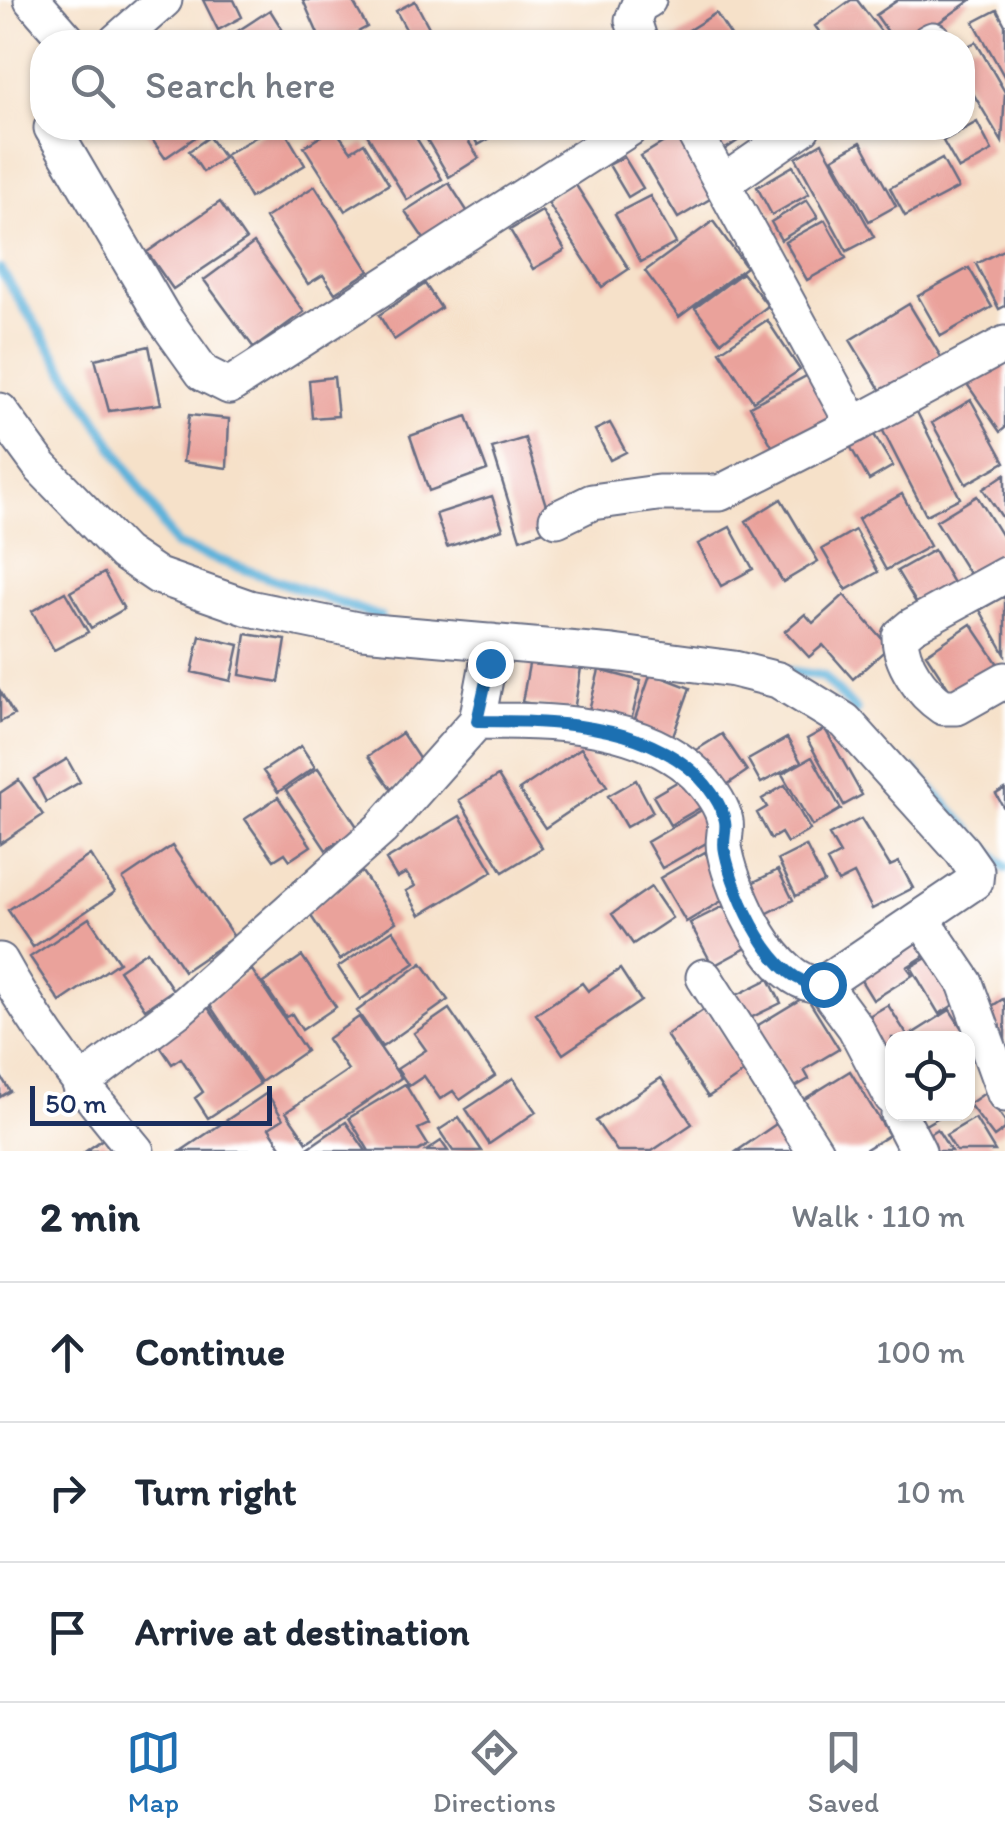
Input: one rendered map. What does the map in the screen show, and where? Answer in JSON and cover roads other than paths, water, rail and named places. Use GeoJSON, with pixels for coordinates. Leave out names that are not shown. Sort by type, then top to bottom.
{"type":"FeatureCollection","features":[{"type":"Feature","properties":{"kind":"street"},"geometry":{"type":"LineString","coordinates":[[32,0],[59,30]]}},
{"type":"Feature","properties":{"kind":"street"},"geometry":{"type":"LineString","coordinates":[[130,30],[164,0]]}},
{"type":"Feature","properties":{"kind":"street"},"geometry":{"type":"LineString","coordinates":[[636,30],[633,20],[640,5],[648,0]]}},
{"type":"Feature","properties":{"kind":"street"},"geometry":{"type":"LineString","coordinates":[[59,140],[163,317],[203,373],[228,386],[611,140]]}},
{"type":"Feature","properties":{"kind":"street"},"geometry":{"type":"LineString","coordinates":[[699,140],[854,424]]}},
{"type":"Feature","properties":{"kind":"street"},"geometry":{"type":"LineString","coordinates":[[724,182],[785,140]]}},
{"type":"Feature","properties":{"kind":"street"},"geometry":{"type":"LineString","coordinates":[[557,519],[592,502],[658,493],[720,493],[1005,344]]}},
{"type":"Feature","properties":{"kind":"street"},"geometry":{"type":"LineString","coordinates":[[0,410],[41,466],[124,553],[158,576],[249,608],[362,631],[734,669],[778,680],[845,721],[976,871],[976,881],[823,984]]}},
{"type":"Feature","properties":{"kind":"street"},"geometry":{"type":"LineString","coordinates":[[1005,574],[900,636],[900,648],[924,690],[942,707],[957,707],[1005,680]]}},
{"type":"Feature","properties":{"kind":"street"},"geometry":{"type":"LineString","coordinates":[[80,1084],[179,1009],[381,830],[477,721],[492,642]]}},
{"type":"Feature","properties":{"kind":"street"},"geometry":{"type":"LineString","coordinates":[[477,721],[588,727],[672,755],[698,776],[720,809],[725,822],[725,853],[772,959],[789,977],[823,984],[855,1027],[885,1084]]}},
{"type":"Feature","properties":{"kind":"street"},"geometry":{"type":"LineString","coordinates":[[921,918],[966,983],[1005,1094]]}},
{"type":"Feature","properties":{"kind":"street"},"geometry":{"type":"LineString","coordinates":[[0,961],[12,1009],[136,1151]]}},
{"type":"Feature","properties":{"kind":"street"},"geometry":{"type":"LineString","coordinates":[[704,978],[815,1151]]}},
{"type":"Feature","properties":{"kind":"street"},"geometry":{"type":"LineString","coordinates":[[903,1121],[918,1151]]}},
{"type":"Feature","properties":{"kind":"waterway"},"geometry":{"type":"LineString","coordinates":[[0,269],[176,545],[380,617]]}},
{"type":"Feature","properties":{"kind":"waterway"},"geometry":{"type":"LineString","coordinates":[[789,671],[823,676],[856,711]]}},
{"type":"Feature","properties":{"kind":"waterway"},"geometry":{"type":"LineString","coordinates":[[913,770],[1005,868]]}}]}
